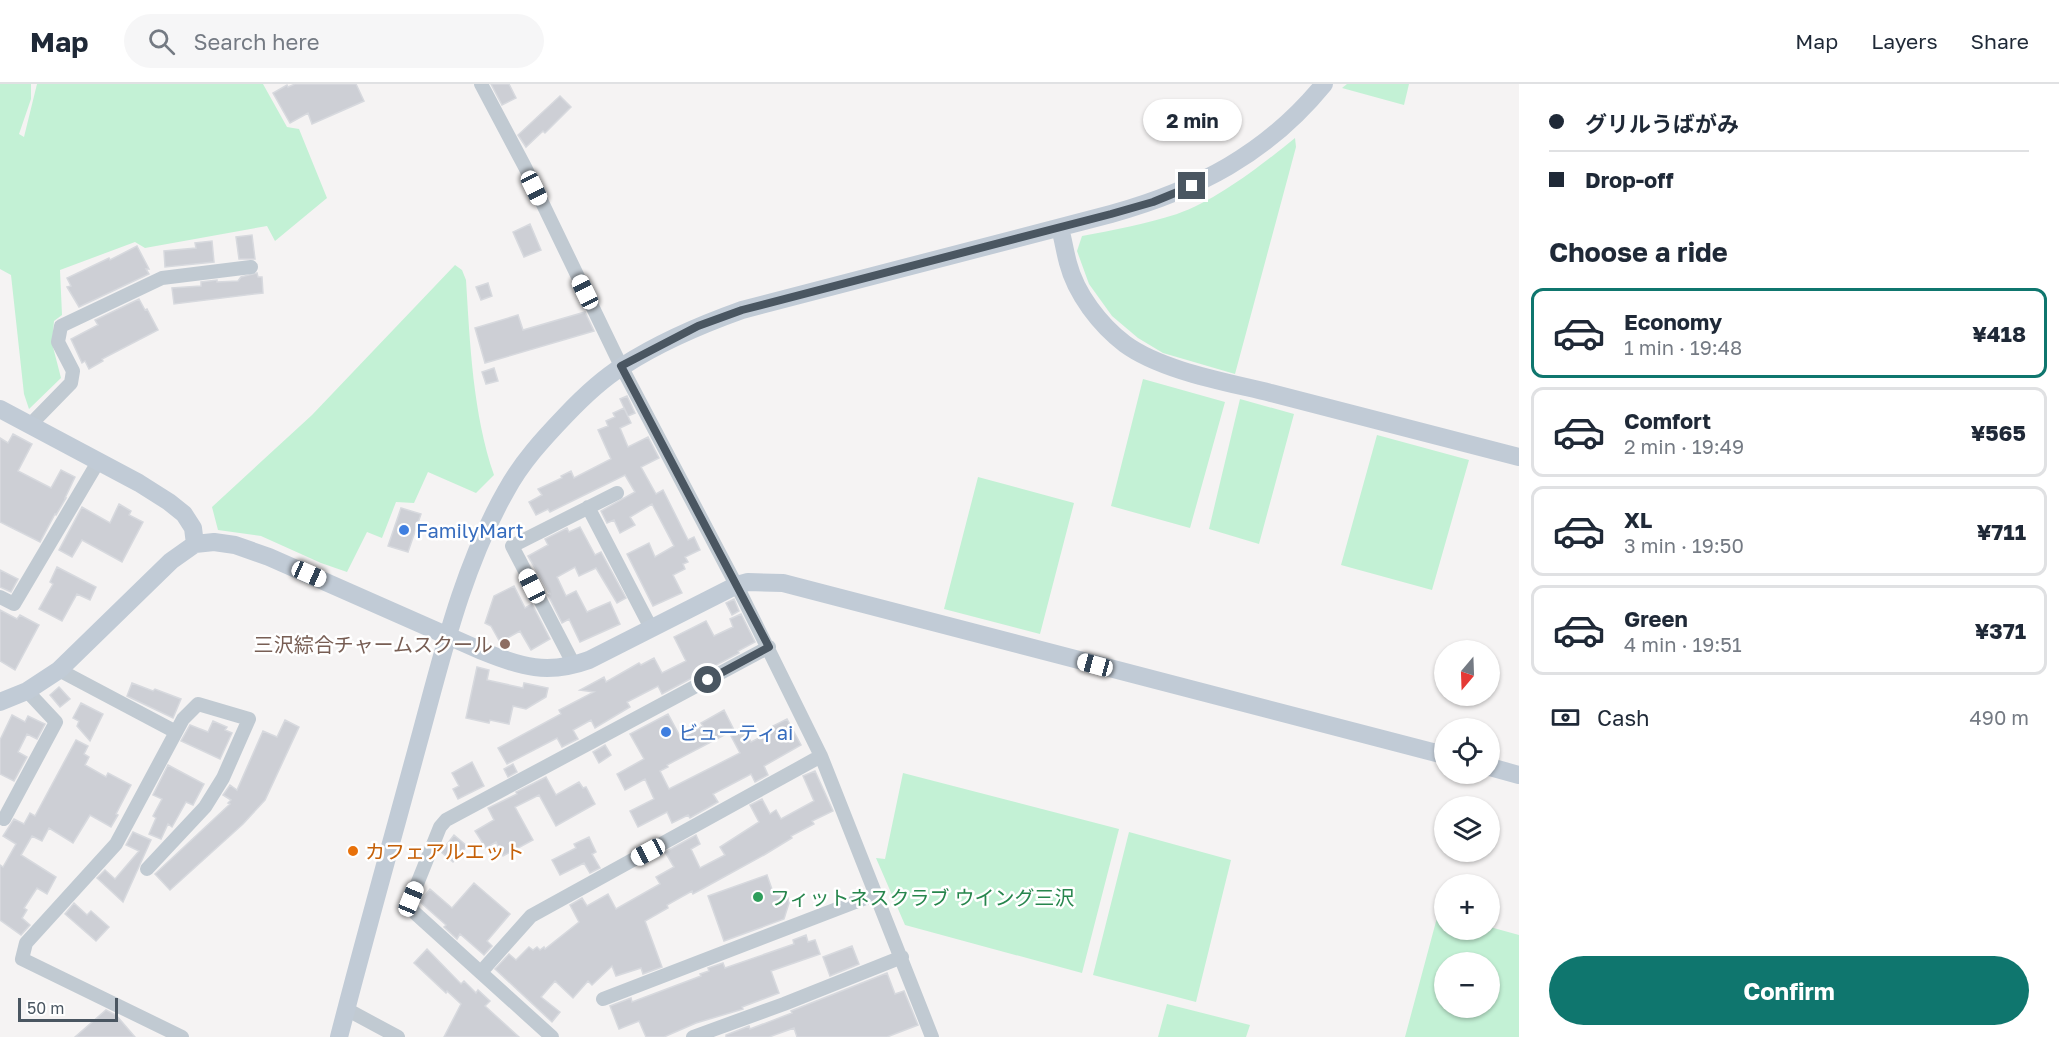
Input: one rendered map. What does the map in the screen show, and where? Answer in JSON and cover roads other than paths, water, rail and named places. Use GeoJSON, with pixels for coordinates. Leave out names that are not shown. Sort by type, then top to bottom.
{"type":"FeatureCollection","features":[{"type":"Feature","properties":{"kind":"street"},"geometry":{"type":"LineString","coordinates":[[481,84],[525,167],[621,366],[769,647],[821,756],[902,957],[927,1035]]}},
{"type":"Feature","properties":{"kind":"street"},"geometry":{"type":"LineString","coordinates":[[339,1037],[448,635],[476,553],[507,489],[525,461],[580,400],[621,366],[698,326],[742,310],[1153,202],[1218,172],[1277,132],[1296,117],[1324,84]]}},
{"type":"Feature","properties":{"kind":"street"},"geometry":{"type":"LineString","coordinates":[[1060,228],[1068,265],[1092,310],[1125,344],[1147,357],[1172,367],[1238,385],[1519,457]]}},
{"type":"Feature","properties":{"kind":"street"},"geometry":{"type":"LineString","coordinates":[[30,425],[71,382],[73,371],[58,342],[61,326],[162,278],[251,267]]}},
{"type":"Feature","properties":{"kind":"street"},"geometry":{"type":"LineString","coordinates":[[0,409],[139,483],[169,502],[184,514],[193,528],[195,544]]}},
{"type":"Feature","properties":{"kind":"street"},"geometry":{"type":"LineString","coordinates":[[0,597],[14,604],[98,462]]}},
{"type":"Feature","properties":{"kind":"street"},"geometry":{"type":"LineString","coordinates":[[574,665],[512,546],[617,493]]}},
{"type":"Feature","properties":{"kind":"street"},"geometry":{"type":"LineString","coordinates":[[588,507],[651,627]]}},
{"type":"Feature","properties":{"kind":"street"},"geometry":{"type":"LineString","coordinates":[[0,702],[27,691],[59,670],[171,561],[195,544],[214,542],[235,545],[269,557],[508,662],[527,667],[560,669],[589,660],[737,585],[764,582],[803,587],[1434,753]]}},
{"type":"Feature","properties":{"kind":"street"},"geometry":{"type":"LineString","coordinates":[[552,1037],[410,906],[440,827],[446,820],[769,647]]}},
{"type":"Feature","properties":{"kind":"street"},"geometry":{"type":"LineString","coordinates":[[59,670],[176,732]]}},
{"type":"Feature","properties":{"kind":"street"},"geometry":{"type":"LineString","coordinates":[[4,819],[56,722],[27,691]]}},
{"type":"Feature","properties":{"kind":"street"},"geometry":{"type":"LineString","coordinates":[[147,869],[205,807],[223,778],[249,719],[198,704],[183,719],[116,844],[26,943],[22,959],[183,1037]]}},
{"type":"Feature","properties":{"kind":"street"},"geometry":{"type":"LineString","coordinates":[[481,972],[531,916],[821,756]]}},
{"type":"Feature","properties":{"kind":"street"},"geometry":{"type":"LineString","coordinates":[[1500,770],[1519,775]]}},
{"type":"Feature","properties":{"kind":"street"},"geometry":{"type":"LineString","coordinates":[[603,999],[876,894]]}},
{"type":"Feature","properties":{"kind":"street"},"geometry":{"type":"LineString","coordinates":[[693,1037],[784,1005],[902,957]]}},
{"type":"Feature","properties":{"kind":"street"},"geometry":{"type":"LineString","coordinates":[[346,1009],[398,1037]]}},
{"type":"Feature","properties":{"kind":"place","name":"FamilyMart"},"geometry":{"type":"Point","coordinates":[404,530]}},
{"type":"Feature","properties":{"kind":"place","name":"三沢綜合チャームスクール"},"geometry":{"type":"Point","coordinates":[505,644]}},
{"type":"Feature","properties":{"kind":"place","name":"ビューティai"},"geometry":{"type":"Point","coordinates":[666,732]}},
{"type":"Feature","properties":{"kind":"place","name":"カフェアルエット"},"geometry":{"type":"Point","coordinates":[353,851]}},
{"type":"Feature","properties":{"kind":"place","name":"フィットネスクラブ ウイング三沢"},"geometry":{"type":"Point","coordinates":[758,897]}}]}
